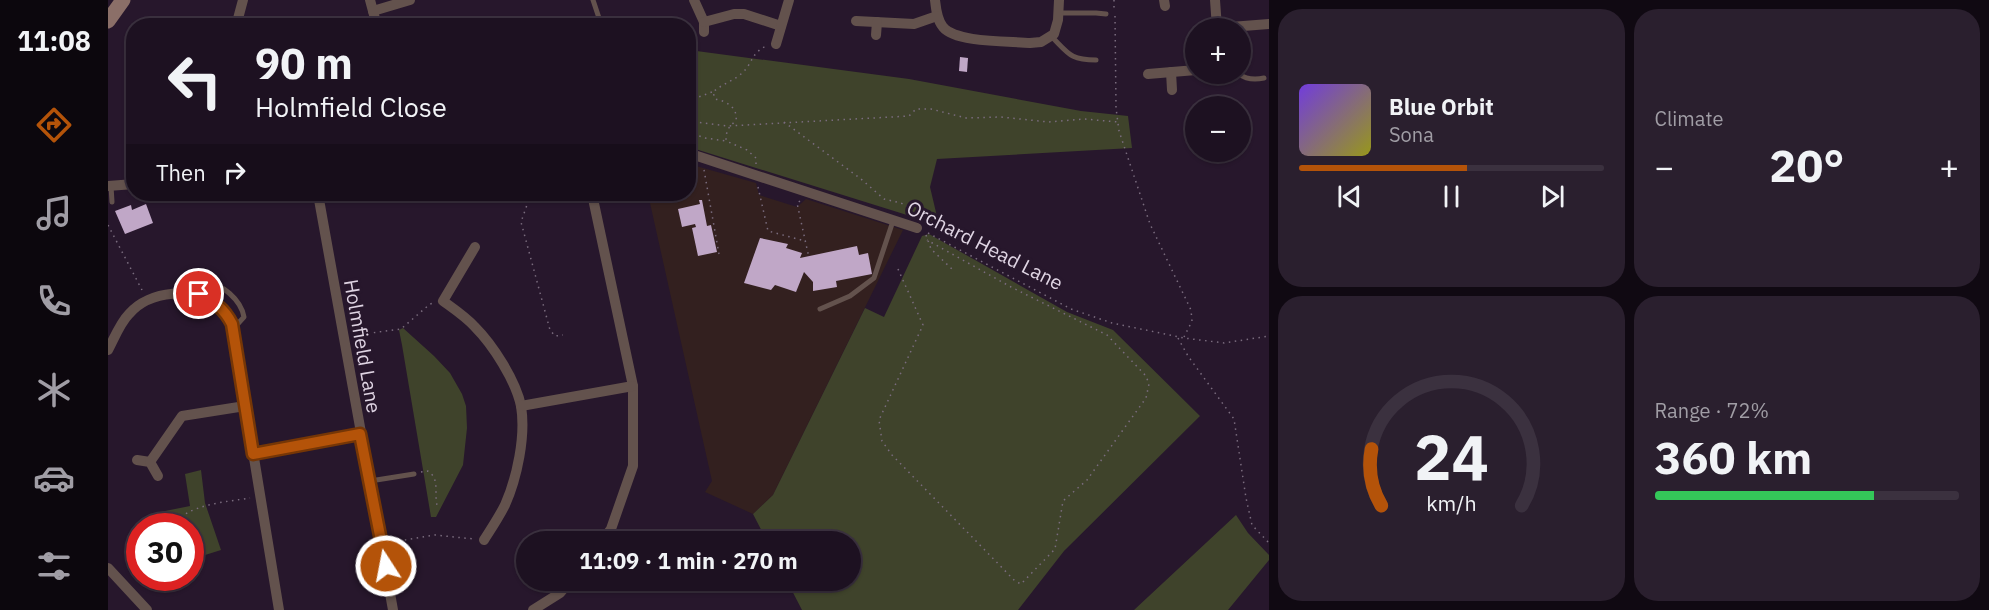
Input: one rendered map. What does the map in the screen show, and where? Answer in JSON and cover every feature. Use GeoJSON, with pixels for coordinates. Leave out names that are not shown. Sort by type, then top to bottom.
{"type":"FeatureCollection","features":[{"type":"Feature","properties":{"kind":"street"},"geometry":{"type":"LineString","coordinates":[[108,21],[123,0]]}},
{"type":"Feature","properties":{"kind":"street"},"geometry":{"type":"LineString","coordinates":[[238,18],[243,0]]}},
{"type":"Feature","properties":{"kind":"street"},"geometry":{"type":"LineString","coordinates":[[370,0],[376,18]]}},
{"type":"Feature","properties":{"kind":"street"},"geometry":{"type":"LineString","coordinates":[[374,11],[410,0]]}},
{"type":"Feature","properties":{"kind":"street"},"geometry":{"type":"LineString","coordinates":[[694,0],[704,27],[734,14],[744,14],[781,26]]}},
{"type":"Feature","properties":{"kind":"street"},"geometry":{"type":"LineString","coordinates":[[776,44],[789,0]]}},
{"type":"Feature","properties":{"kind":"street"},"geometry":{"type":"LineString","coordinates":[[935,0],[938,16],[944,29],[958,37],[1030,43],[1041,42],[1051,36],[1056,27],[1059,0]]}},
{"type":"Feature","properties":{"kind":"street"},"geometry":{"type":"LineString","coordinates":[[1215,0],[1217,18]]}},
{"type":"Feature","properties":{"kind":"street"},"geometry":{"type":"LineString","coordinates":[[856,21],[914,24],[938,16]]}},
{"type":"Feature","properties":{"kind":"street"},"geometry":{"type":"LineString","coordinates":[[876,35],[877,22]]}},
{"type":"Feature","properties":{"kind":"street"},"geometry":{"type":"LineString","coordinates":[[1251,25],[1269,24]]}},
{"type":"Feature","properties":{"kind":"street"},"geometry":{"type":"LineString","coordinates":[[1148,74],[1185,71]]}},
{"type":"Feature","properties":{"kind":"street"},"geometry":{"type":"LineString","coordinates":[[1171,72],[1172,90]]}},
{"type":"Feature","properties":{"kind":"street","name":"Orchard Head Lane"},"geometry":{"type":"LineString","coordinates":[[696,155],[921,230]]}},
{"type":"Feature","properties":{"kind":"street"},"geometry":{"type":"LineString","coordinates":[[109,186],[126,185]]}},
{"type":"Feature","properties":{"kind":"street","name":"Holmfield Lane"},"geometry":{"type":"LineString","coordinates":[[319,201],[393,610]]}},
{"type":"Feature","properties":{"kind":"street"},"geometry":{"type":"LineString","coordinates":[[593,201],[633,386],[633,466],[609,531]]}},
{"type":"Feature","properties":{"kind":"street"},"geometry":{"type":"LineString","coordinates":[[475,247],[443,300],[476,327],[511,379],[521,406],[521,449],[516,475],[504,505],[484,540]]}},
{"type":"Feature","properties":{"kind":"street"},"geometry":{"type":"LineString","coordinates":[[108,350],[129,313],[148,301],[173,294],[196,294],[219,305],[226,312],[233,329],[279,610]]}},
{"type":"Feature","properties":{"kind":"street"},"geometry":{"type":"LineString","coordinates":[[521,406],[633,386]]}},
{"type":"Feature","properties":{"kind":"street"},"geometry":{"type":"LineString","coordinates":[[150,462],[182,416],[245,406]]}},
{"type":"Feature","properties":{"kind":"street"},"geometry":{"type":"LineString","coordinates":[[253,454],[360,434]]}},
{"type":"Feature","properties":{"kind":"street"},"geometry":{"type":"LineString","coordinates":[[137,460],[150,462]]}},
{"type":"Feature","properties":{"kind":"street"},"geometry":{"type":"LineString","coordinates":[[150,462],[158,476]]}},
{"type":"Feature","properties":{"kind":"street"},"geometry":{"type":"LineString","coordinates":[[108,568],[147,610]]}},
{"type":"Feature","properties":{"kind":"street"},"geometry":{"type":"LineString","coordinates":[[533,610],[562,591]]}},
{"type":"Feature","properties":{"kind":"lane"},"geometry":{"type":"LineString","coordinates":[[593,0],[599,18]]}},
{"type":"Feature","properties":{"kind":"lane"},"geometry":{"type":"LineString","coordinates":[[1059,13],[1096,12],[1106,15]]}},
{"type":"Feature","properties":{"kind":"lane"},"geometry":{"type":"LineString","coordinates":[[1051,36],[1072,57],[1078,60],[1096,60]]}},
{"type":"Feature","properties":{"kind":"lane"},"geometry":{"type":"LineString","coordinates":[[1251,79],[1264,78]]}},
{"type":"Feature","properties":{"kind":"lane"},"geometry":{"type":"LineString","coordinates":[[109,186],[112,202]]}},
{"type":"Feature","properties":{"kind":"lane"},"geometry":{"type":"LineString","coordinates":[[820,309],[850,296],[874,278],[893,219]]}},
{"type":"Feature","properties":{"kind":"lane"},"geometry":{"type":"LineString","coordinates":[[196,294],[200,284],[204,282],[217,285],[228,292],[242,310],[244,317],[233,329]]}},
{"type":"Feature","properties":{"kind":"lane"},"geometry":{"type":"LineString","coordinates":[[370,481],[414,474]]}},
{"type":"Feature","properties":{"kind":"path"},"geometry":{"type":"LineString","coordinates":[[1114,0],[1118,122],[1150,224],[1191,310],[1192,321],[1184,339]]}},
{"type":"Feature","properties":{"kind":"path"},"geometry":{"type":"LineString","coordinates":[[696,98],[713,92],[723,83],[743,72],[755,52],[776,44]]}},
{"type":"Feature","properties":{"kind":"path"},"geometry":{"type":"LineString","coordinates":[[713,92],[714,99],[726,101],[734,108],[737,116],[736,121],[728,126],[726,141]]}},
{"type":"Feature","properties":{"kind":"path"},"geometry":{"type":"LineString","coordinates":[[696,122],[728,126],[909,116],[916,109],[931,109],[966,118],[1001,117],[1049,122],[1084,119],[1118,122]]}},
{"type":"Feature","properties":{"kind":"path"},"geometry":{"type":"LineString","coordinates":[[784,122],[861,178],[884,199],[901,203],[916,212],[921,230],[931,249],[954,271]]}},
{"type":"Feature","properties":{"kind":"path"},"geometry":{"type":"LineString","coordinates":[[696,135],[726,141],[747,150],[756,158],[756,175],[768,231],[805,241]]}},
{"type":"Feature","properties":{"kind":"path"},"geometry":{"type":"LineString","coordinates":[[701,157],[719,254]]}},
{"type":"Feature","properties":{"kind":"path"},"geometry":{"type":"LineString","coordinates":[[809,258],[797,203],[810,192]]}},
{"type":"Feature","properties":{"kind":"path"},"geometry":{"type":"LineString","coordinates":[[530,201],[521,222],[550,330],[555,336],[563,335]]}},
{"type":"Feature","properties":{"kind":"path"},"geometry":{"type":"LineString","coordinates":[[108,225],[148,301]]}},
{"type":"Feature","properties":{"kind":"path","name":"Orchard Head Lane"},"geometry":{"type":"LineString","coordinates":[[921,230],[1071,309],[1112,323],[1184,339],[1224,343],[1269,336]]}},
{"type":"Feature","properties":{"kind":"path"},"geometry":{"type":"LineString","coordinates":[[898,269],[923,326],[879,420],[882,441],[908,472],[1015,581],[1021,584],[1054,549],[1063,501],[1087,480],[1146,398],[1149,384],[1146,376],[1107,335],[1011,287],[927,240]]}},
{"type":"Feature","properties":{"kind":"path"},"geometry":{"type":"LineString","coordinates":[[343,337],[401,329],[430,304],[443,300]]}},
{"type":"Feature","properties":{"kind":"path"},"geometry":{"type":"LineString","coordinates":[[1178,337],[1188,356],[1234,419],[1245,498],[1252,525],[1269,543]]}},
{"type":"Feature","properties":{"kind":"path"},"geometry":{"type":"LineString","coordinates":[[414,474],[428,471],[434,475],[437,505]]}},
{"type":"Feature","properties":{"kind":"path"},"geometry":{"type":"LineString","coordinates":[[191,513],[205,505],[260,497]]}},
{"type":"Feature","properties":{"kind":"path"},"geometry":{"type":"LineString","coordinates":[[381,544],[435,535],[484,540]]}},
{"type":"Feature","properties":{"kind":"shaded area"},"geometry":{"type":"Polygon","coordinates":[[[696,166],[756,183],[759,195],[797,207],[806,199],[903,230],[773,495],[753,514],[705,492],[712,481],[650,201],[696,201],[696,166]]]}},
{"type":"Feature","properties":{"kind":"green space"},"geometry":{"type":"Polygon","coordinates":[[[696,51],[909,79],[1081,111],[1128,116],[1132,148],[937,159],[930,187],[939,225],[696,149],[696,51]]]}},
{"type":"Feature","properties":{"kind":"green space"},"geometry":{"type":"Polygon","coordinates":[[[929,234],[1067,312],[1113,330],[1200,416],[1064,551],[1018,610],[802,610],[792,591],[861,591],[861,531],[762,531],[753,514],[773,495],[865,308],[884,317],[922,236],[929,234]]]}},
{"type":"Feature","properties":{"kind":"green space"},"geometry":{"type":"Polygon","coordinates":[[[403,328],[450,373],[466,406],[467,428],[463,465],[436,517],[431,517],[399,330],[403,328]]]}},
{"type":"Feature","properties":{"kind":"green space"},"geometry":{"type":"Polygon","coordinates":[[[201,470],[205,503],[221,550],[204,555],[204,513],[155,513],[190,506],[185,474],[201,470]]]}},
{"type":"Feature","properties":{"kind":"green space"},"geometry":{"type":"Polygon","coordinates":[[[1236,515],[1248,533],[1269,555],[1269,560],[1228,610],[1134,610],[1236,515]]]}},
{"type":"Feature","properties":{"kind":"building"},"geometry":{"type":"Polygon","coordinates":[[[960,57],[968,58],[967,72],[959,71],[960,57]]]}},
{"type":"Feature","properties":{"kind":"building"},"geometry":{"type":"Polygon","coordinates":[[[699,200],[702,200],[707,226],[711,225],[717,252],[698,256],[692,228],[696,227],[695,224],[682,227],[678,209],[700,204],[699,200]]]}},
{"type":"Feature","properties":{"kind":"building"},"geometry":{"type":"Polygon","coordinates":[[[146,204],[153,223],[125,234],[115,211],[131,205],[132,210],[146,204]]]}},
{"type":"Feature","properties":{"kind":"building"},"geometry":{"type":"Polygon","coordinates":[[[760,238],[788,244],[786,248],[802,253],[800,258],[857,246],[859,255],[868,253],[872,274],[836,281],[837,287],[813,291],[813,282],[804,272],[796,292],[775,285],[771,290],[744,283],[760,238]]]}},
{"type":"Feature","properties":{"kind":"route"},"geometry":{"type":"LineString","coordinates":[[199,294],[219,305],[226,312],[232,324],[253,454],[360,434],[386,566]]}}]}
